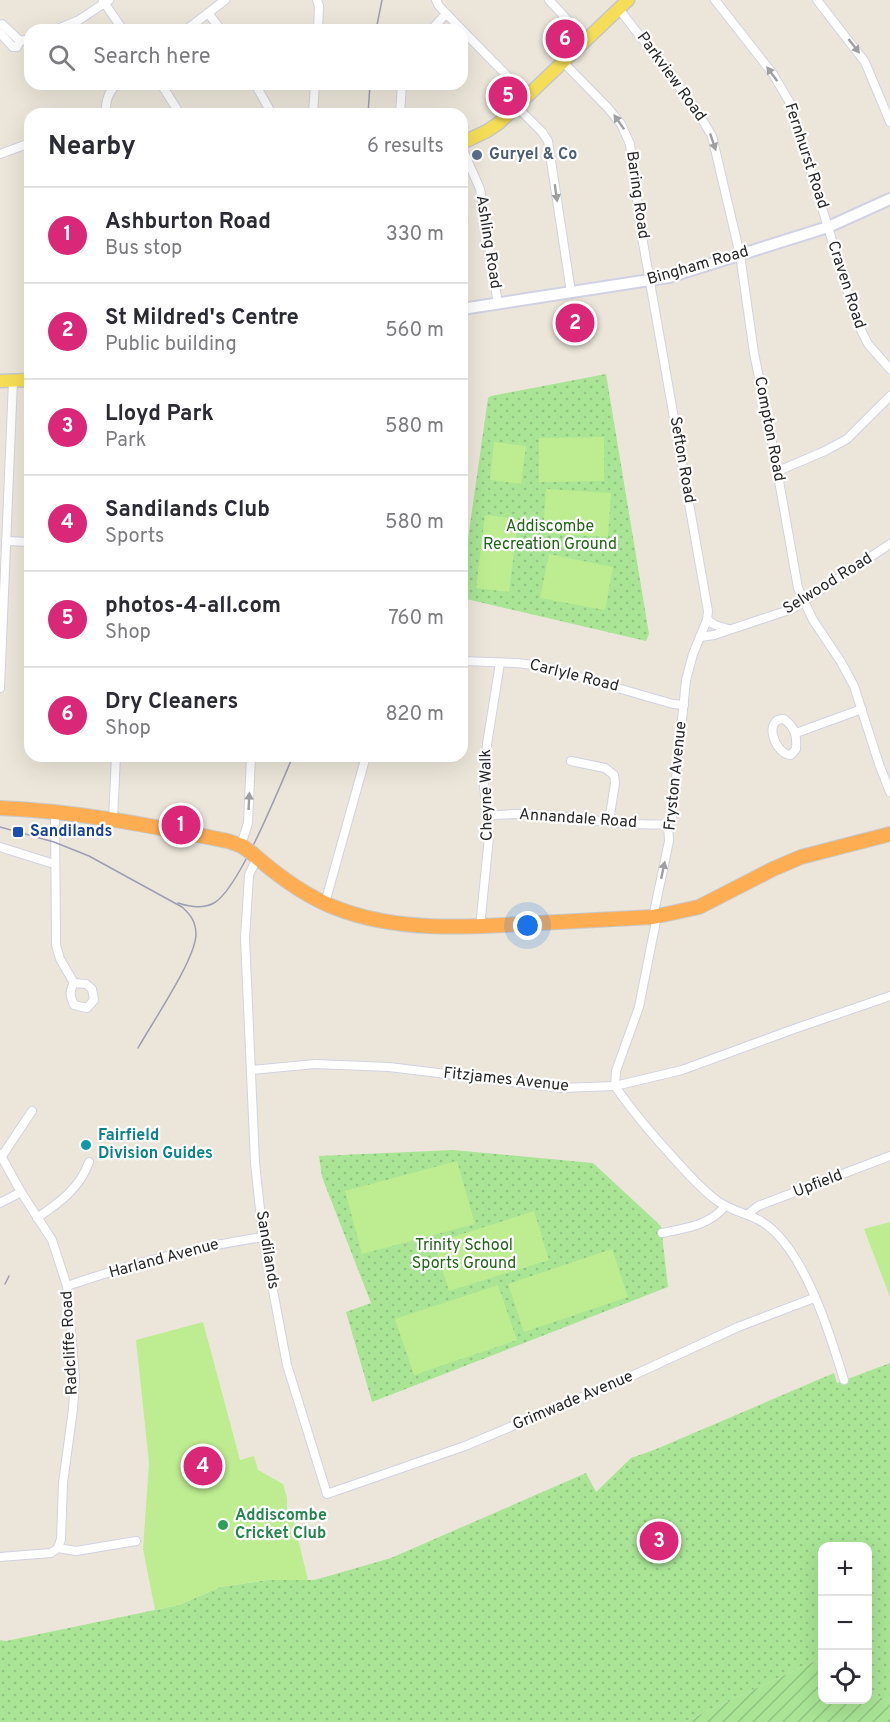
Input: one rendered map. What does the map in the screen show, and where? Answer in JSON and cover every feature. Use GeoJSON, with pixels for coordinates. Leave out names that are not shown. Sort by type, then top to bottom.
{"type":"FeatureCollection","features":[{"type":"Feature","properties":{"kind":"highway"},"geometry":{"type":"LineString","coordinates":[[0,808],[113,819],[228,840],[248,851],[296,888],[325,903],[354,914],[416,924],[480,927],[655,917],[681,912],[706,904],[801,857],[890,834]]}},
{"type":"Feature","properties":{"kind":"main road"},"geometry":{"type":"LineString","coordinates":[[468,140],[492,129],[623,4]]}},
{"type":"Feature","properties":{"kind":"main road"},"geometry":{"type":"LineString","coordinates":[[6,381],[24,380]]}},
{"type":"Feature","properties":{"kind":"street"},"geometry":{"type":"LineString","coordinates":[[194,24],[225,0]]}},
{"type":"Feature","properties":{"kind":"street"},"geometry":{"type":"LineString","coordinates":[[317,0],[318,24]]}},
{"type":"Feature","properties":{"kind":"street"},"geometry":{"type":"LineString","coordinates":[[436,0],[456,24]]}},
{"type":"Feature","properties":{"kind":"street"},"geometry":{"type":"LineString","coordinates":[[549,0],[586,40]]}},
{"type":"Feature","properties":{"kind":"street","name":"Fernhurst Road"},"geometry":{"type":"LineString","coordinates":[[715,0],[786,93],[828,227]]}},
{"type":"Feature","properties":{"kind":"street"},"geometry":{"type":"LineString","coordinates":[[817,0],[870,69],[890,122]]}},
{"type":"Feature","properties":{"kind":"street"},"geometry":{"type":"LineString","coordinates":[[69,24],[79,20],[105,1],[119,24]]}},
{"type":"Feature","properties":{"kind":"street","name":"Parkview Road"},"geometry":{"type":"LineString","coordinates":[[623,4],[708,129],[718,156],[740,255]]}},
{"type":"Feature","properties":{"kind":"street"},"geometry":{"type":"LineString","coordinates":[[208,13],[216,24]]}},
{"type":"Feature","properties":{"kind":"street"},"geometry":{"type":"LineString","coordinates":[[436,24],[446,14]]}},
{"type":"Feature","properties":{"kind":"street"},"geometry":{"type":"LineString","coordinates":[[0,24],[20,41]]}},
{"type":"Feature","properties":{"kind":"street"},"geometry":{"type":"LineString","coordinates":[[12,34],[3,37],[13,47],[17,47],[20,41]]}},
{"type":"Feature","properties":{"kind":"street"},"geometry":{"type":"LineString","coordinates":[[468,36],[526,95]]}},
{"type":"Feature","properties":{"kind":"street"},"geometry":{"type":"LineString","coordinates":[[20,41],[24,40]]}},
{"type":"Feature","properties":{"kind":"street","name":"Baring Road"},"geometry":{"type":"LineString","coordinates":[[562,61],[604,103],[621,124],[628,138],[632,151],[634,187],[651,281]]}},
{"type":"Feature","properties":{"kind":"street"},"geometry":{"type":"LineString","coordinates":[[106,108],[106,102],[112,90]]}},
{"type":"Feature","properties":{"kind":"street"},"geometry":{"type":"LineString","coordinates":[[165,90],[176,108]]}},
{"type":"Feature","properties":{"kind":"street"},"geometry":{"type":"LineString","coordinates":[[258,90],[269,108]]}},
{"type":"Feature","properties":{"kind":"street"},"geometry":{"type":"LineString","coordinates":[[313,108],[315,90]]}},
{"type":"Feature","properties":{"kind":"street"},"geometry":{"type":"LineString","coordinates":[[400,108],[402,90]]}},
{"type":"Feature","properties":{"kind":"street"},"geometry":{"type":"LineString","coordinates":[[516,106],[548,141],[571,292]]}},
{"type":"Feature","properties":{"kind":"street"},"geometry":{"type":"LineString","coordinates":[[0,154],[24,145]]}},
{"type":"Feature","properties":{"kind":"street","name":"Ashling Road"},"geometry":{"type":"LineString","coordinates":[[468,162],[480,189],[498,304]]}},
{"type":"Feature","properties":{"kind":"street","name":"Bingham Road"},"geometry":{"type":"LineString","coordinates":[[468,308],[651,281],[685,273],[828,227],[890,199]]}},
{"type":"Feature","properties":{"kind":"street","name":"Craven Road"},"geometry":{"type":"LineString","coordinates":[[828,227],[861,332],[868,344],[890,369]]}},
{"type":"Feature","properties":{"kind":"street","name":"Compton Road"},"geometry":{"type":"LineString","coordinates":[[740,255],[754,352],[778,471],[796,580],[804,602],[845,668],[890,792]]}},
{"type":"Feature","properties":{"kind":"street","name":"Sefton Road"},"geometry":{"type":"LineString","coordinates":[[651,281],[708,606],[707,620],[700,637]]}},
{"type":"Feature","properties":{"kind":"street"},"geometry":{"type":"LineString","coordinates":[[0,688],[6,541],[6,381]]}},
{"type":"Feature","properties":{"kind":"street"},"geometry":{"type":"LineString","coordinates":[[778,471],[825,452],[847,439],[890,396]]}},
{"type":"Feature","properties":{"kind":"street"},"geometry":{"type":"LineString","coordinates":[[6,541],[24,542]]}},
{"type":"Feature","properties":{"kind":"street","name":"Selwood Road"},"geometry":{"type":"LineString","coordinates":[[700,637],[714,635],[782,613],[804,602],[890,544]]}},
{"type":"Feature","properties":{"kind":"street"},"geometry":{"type":"LineString","coordinates":[[707,620],[729,630]]}},
{"type":"Feature","properties":{"kind":"street","name":"Fryston Avenue"},"geometry":{"type":"LineString","coordinates":[[615,1086],[616,1071],[639,1006],[669,841],[668,824],[672,821],[673,815],[688,672],[700,637]]}},
{"type":"Feature","properties":{"kind":"street","name":"Carlyle Road"},"geometry":{"type":"LineString","coordinates":[[468,662],[541,666],[673,704],[684,705]]}},
{"type":"Feature","properties":{"kind":"street","name":"Cheyne Walk"},"geometry":{"type":"LineString","coordinates":[[480,927],[488,852],[488,816],[484,785],[487,744],[500,663]]}},
{"type":"Feature","properties":{"kind":"street"},"geometry":{"type":"LineString","coordinates":[[796,734],[862,710]]}},
{"type":"Feature","properties":{"kind":"street"},"geometry":{"type":"LineString","coordinates":[[784,719],[796,734],[796,752],[786,755],[778,747],[773,725],[776,720],[784,719]]}},
{"type":"Feature","properties":{"kind":"street"},"geometry":{"type":"LineString","coordinates":[[571,761],[605,768],[614,775],[615,783],[609,822]]}},
{"type":"Feature","properties":{"kind":"street"},"geometry":{"type":"LineString","coordinates":[[113,819],[116,762]]}},
{"type":"Feature","properties":{"kind":"street","name":"Sandilands"},"geometry":{"type":"LineString","coordinates":[[251,762],[249,875],[245,938],[255,1163],[262,1237],[287,1365],[327,1494]]}},
{"type":"Feature","properties":{"kind":"street"},"geometry":{"type":"LineString","coordinates":[[325,903],[364,762]]}},
{"type":"Feature","properties":{"kind":"street"},"geometry":{"type":"LineString","coordinates":[[55,812],[56,945],[60,959],[74,983]]}},
{"type":"Feature","properties":{"kind":"street","name":"Annandale Road"},"geometry":{"type":"LineString","coordinates":[[488,816],[544,816],[609,822],[668,824]]}},
{"type":"Feature","properties":{"kind":"street"},"geometry":{"type":"LineString","coordinates":[[0,847],[54,864]]}},
{"type":"Feature","properties":{"kind":"street","name":"Fitzjames Avenue"},"geometry":{"type":"LineString","coordinates":[[251,1070],[315,1064],[389,1067],[562,1088],[615,1086],[682,1070],[890,996]]}},
{"type":"Feature","properties":{"kind":"street"},"geometry":{"type":"LineString","coordinates":[[615,1086],[663,1146],[699,1186],[725,1206],[763,1221],[787,1245],[814,1299],[844,1380]]}},
{"type":"Feature","properties":{"kind":"street"},"geometry":{"type":"LineString","coordinates":[[1,1155],[32,1111]]}},
{"type":"Feature","properties":{"kind":"street","name":"Radcliffe Road"},"geometry":{"type":"LineString","coordinates":[[1,1155],[21,1192],[52,1240],[67,1286],[75,1377],[63,1483],[61,1539],[58,1548]]}},
{"type":"Feature","properties":{"kind":"street","name":"Upfield"},"geometry":{"type":"LineString","coordinates":[[748,1214],[758,1206],[890,1156]]}},
{"type":"Feature","properties":{"kind":"street"},"geometry":{"type":"LineString","coordinates":[[37,1218],[61,1202],[84,1176],[89,1162]]}},
{"type":"Feature","properties":{"kind":"street"},"geometry":{"type":"LineString","coordinates":[[0,1203],[21,1192]]}},
{"type":"Feature","properties":{"kind":"street"},"geometry":{"type":"LineString","coordinates":[[662,1233],[701,1223],[719,1213],[725,1206]]}},
{"type":"Feature","properties":{"kind":"street","name":"Harland Avenue"},"geometry":{"type":"LineString","coordinates":[[67,1286],[183,1252],[262,1237]]}},
{"type":"Feature","properties":{"kind":"street","name":"Grimwade Avenue"},"geometry":{"type":"LineString","coordinates":[[327,1494],[465,1446],[561,1407],[738,1327],[814,1299]]}},
{"type":"Feature","properties":{"kind":"street"},"geometry":{"type":"LineString","coordinates":[[0,1557],[51,1552],[58,1548],[76,1551],[136,1541]]}},
{"type":"Feature","properties":{"kind":"green space","name":"Addiscombe Recreation Ground"},"geometry":{"type":"Polygon","coordinates":[[[606,374],[649,634],[646,641],[468,599],[468,539],[488,398],[606,374]]]}},
{"type":"Feature","properties":{"kind":"green space"},"geometry":{"type":"Polygon","coordinates":[[[604,437],[604,481],[539,482],[539,438],[604,437]]]}},
{"type":"Feature","properties":{"kind":"green space"},"geometry":{"type":"Polygon","coordinates":[[[494,442],[526,446],[521,484],[490,480],[494,442]]]}},
{"type":"Feature","properties":{"kind":"green space"},"geometry":{"type":"Polygon","coordinates":[[[546,489],[611,493],[608,537],[543,533],[546,489]]]}},
{"type":"Feature","properties":{"kind":"green space"},"geometry":{"type":"Polygon","coordinates":[[[485,515],[518,519],[509,592],[476,588],[485,515]]]}},
{"type":"Feature","properties":{"kind":"green space"},"geometry":{"type":"Polygon","coordinates":[[[549,554],[613,567],[605,610],[540,598],[549,554]]]}},
{"type":"Feature","properties":{"kind":"green space","name":"Trinity School Sports Ground"},"geometry":{"type":"Polygon","coordinates":[[[453,1150],[593,1163],[661,1226],[668,1287],[372,1402],[346,1312],[371,1303],[322,1177],[319,1156],[453,1150]]]}},
{"type":"Feature","properties":{"kind":"green space"},"geometry":{"type":"Polygon","coordinates":[[[457,1161],[475,1224],[362,1254],[345,1191],[457,1161]]]}},
{"type":"Feature","properties":{"kind":"green space"},"geometry":{"type":"Polygon","coordinates":[[[534,1211],[549,1260],[449,1291],[434,1243],[534,1211]]]}},
{"type":"Feature","properties":{"kind":"green space"},"geometry":{"type":"Polygon","coordinates":[[[890,1222],[890,1297],[864,1229],[890,1222]]]}},
{"type":"Feature","properties":{"kind":"green space"},"geometry":{"type":"Polygon","coordinates":[[[612,1249],[628,1297],[524,1332],[508,1284],[612,1249]]]}},
{"type":"Feature","properties":{"kind":"green space"},"geometry":{"type":"Polygon","coordinates":[[[498,1285],[517,1340],[414,1375],[395,1319],[498,1285]]]}},
{"type":"Feature","properties":{"kind":"green space"},"geometry":{"type":"Polygon","coordinates":[[[203,1322],[240,1460],[254,1456],[258,1470],[283,1484],[287,1498],[287,1510],[292,1514],[308,1580],[267,1580],[220,1587],[179,1605],[155,1610],[143,1549],[149,1463],[136,1340],[203,1322]]]}},
{"type":"Feature","properties":{"kind":"green space"},"geometry":{"type":"Polygon","coordinates":[[[890,1363],[890,1702],[872,1693],[872,1542],[818,1542],[818,1661],[684,1722],[0,1722],[0,1640],[6,1641],[179,1605],[220,1587],[267,1580],[314,1580],[391,1558],[586,1473],[596,1492],[631,1458],[834,1373],[837,1383],[890,1363]]]}},
{"type":"Feature","properties":{"kind":"green space"},"geometry":{"type":"Polygon","coordinates":[[[818,1661],[818,1704],[872,1704],[872,1693],[890,1702],[890,1722],[684,1722],[818,1661]]]}},
{"type":"Feature","properties":{"kind":"tram line"},"geometry":{"type":"LineString","coordinates":[[377,24],[382,0]]}},
{"type":"Feature","properties":{"kind":"tram line"},"geometry":{"type":"LineString","coordinates":[[368,108],[370,90]]}},
{"type":"Feature","properties":{"kind":"tram line"},"geometry":{"type":"LineString","coordinates":[[178,903],[201,907],[214,903],[224,894],[247,858],[290,762]]}},
{"type":"Feature","properties":{"kind":"tram line"},"geometry":{"type":"LineString","coordinates":[[0,827],[54,842],[89,856],[182,907],[192,919],[196,935],[194,946],[172,992],[138,1048]]}},
{"type":"Feature","properties":{"kind":"tram line"},"geometry":{"type":"LineString","coordinates":[[5,1284],[9,1276]]}},
{"type":"Feature","properties":{"kind":"place","name":"Dry Cleaners"},"geometry":{"type":"Point","coordinates":[565,39]}},
{"type":"Feature","properties":{"kind":"place","name":"photos-4-all.com"},"geometry":{"type":"Point","coordinates":[508,96]}},
{"type":"Feature","properties":{"kind":"place","name":"Guryel & Co"},"geometry":{"type":"Point","coordinates":[477,155]}},
{"type":"Feature","properties":{"kind":"place","name":"St Mildred's Centre"},"geometry":{"type":"Point","coordinates":[575,323]}},
{"type":"Feature","properties":{"kind":"place","name":"Ashburton Road"},"geometry":{"type":"Point","coordinates":[181,825]}},
{"type":"Feature","properties":{"kind":"place","name":"Sandilands"},"geometry":{"type":"Point","coordinates":[18,832]}},
{"type":"Feature","properties":{"kind":"place","name":"Fairfield Division Guides"},"geometry":{"type":"Point","coordinates":[86,1145]}},
{"type":"Feature","properties":{"kind":"place","name":"Sandilands Club"},"geometry":{"type":"Point","coordinates":[203,1466]}},
{"type":"Feature","properties":{"kind":"place","name":"Addiscombe Cricket Club"},"geometry":{"type":"Point","coordinates":[223,1525]}},
{"type":"Feature","properties":{"kind":"place","name":"Lloyd Park"},"geometry":{"type":"Point","coordinates":[659,1541]}}]}
